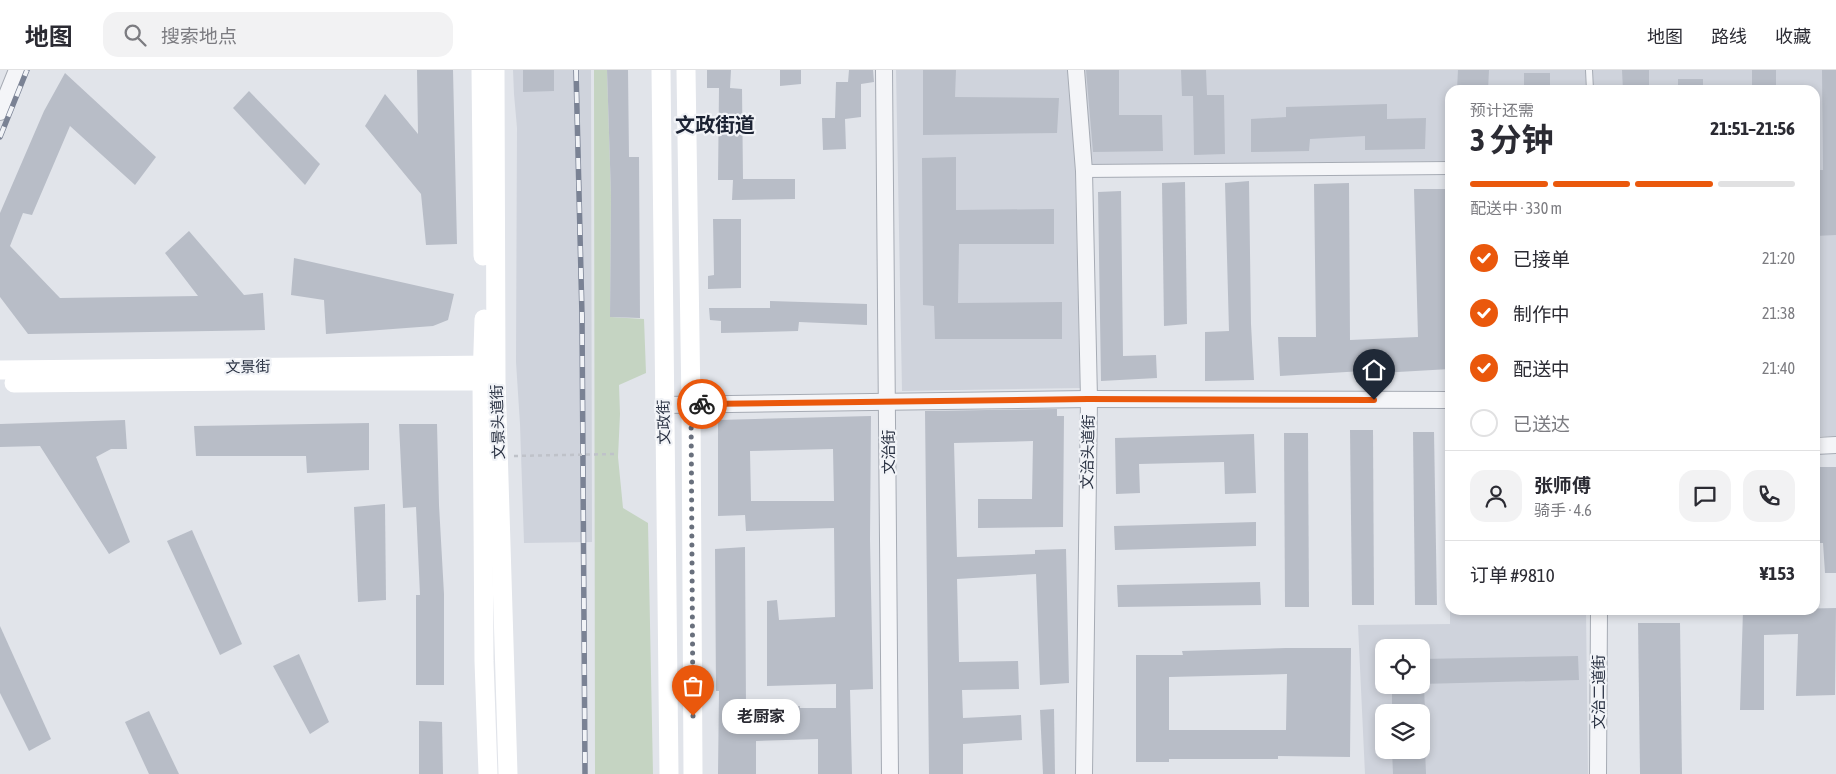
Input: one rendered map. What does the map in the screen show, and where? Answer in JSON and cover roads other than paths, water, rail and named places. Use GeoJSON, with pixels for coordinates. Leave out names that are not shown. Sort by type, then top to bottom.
{"type":"FeatureCollection","features":[{"type":"Feature","properties":{"kind":"main road","name":"文景头道街"},"geometry":{"type":"LineString","coordinates":[[481,70],[484,337],[489,373],[508,774]]}},
{"type":"Feature","properties":{"kind":"main road","name":"文景头道街"},"geometry":{"type":"LineString","coordinates":[[488,774],[484,661],[495,70]]}},
{"type":"Feature","properties":{"kind":"main road","name":"文政街"},"geometry":{"type":"LineString","coordinates":[[660,70],[669,774]]}},
{"type":"Feature","properties":{"kind":"main road","name":"文政街"},"geometry":{"type":"LineString","coordinates":[[686,70],[691,405],[693,774]]}},
{"type":"Feature","properties":{"kind":"main road","name":"文景街"},"geometry":{"type":"LineString","coordinates":[[0,370],[489,373]]}},
{"type":"Feature","properties":{"kind":"main road","name":"文景街"},"geometry":{"type":"LineString","coordinates":[[0,383],[250,380],[489,373]]}},
{"type":"Feature","properties":{"kind":"street"},"geometry":{"type":"LineString","coordinates":[[0,112],[17,70]]}},
{"type":"Feature","properties":{"kind":"street","name":"文治街"},"geometry":{"type":"LineString","coordinates":[[884,70],[890,774]]}},
{"type":"Feature","properties":{"kind":"street","name":"文治头道街"},"geometry":{"type":"LineString","coordinates":[[1076,70],[1084,171],[1088,399],[1084,774]]}},
{"type":"Feature","properties":{"kind":"street"},"geometry":{"type":"LineString","coordinates":[[1084,171],[1445,168]]}},
{"type":"Feature","properties":{"kind":"street"},"geometry":{"type":"LineString","coordinates":[[664,405],[1088,399],[1445,400]]}},
{"type":"Feature","properties":{"kind":"street"},"geometry":{"type":"LineString","coordinates":[[1820,446],[1836,445]]}},
{"type":"Feature","properties":{"kind":"street","name":"文治二道街"},"geometry":{"type":"LineString","coordinates":[[1598,774],[1599,615]]}},
{"type":"Feature","properties":{"kind":"lane"},"geometry":{"type":"LineString","coordinates":[[1589,70],[1590,85]]}},
{"type":"Feature","properties":{"kind":"railway"},"geometry":{"type":"LineString","coordinates":[[0,137],[27,70]]}},
{"type":"Feature","properties":{"kind":"railway"},"geometry":{"type":"LineString","coordinates":[[576,70],[582,316],[585,774]]}},
{"type":"Feature","properties":{"kind":"place","name":"老厨家"},"geometry":{"type":"Point","coordinates":[693,716]}},
{"type":"Feature","properties":{"kind":"district","name":"文政街道"},"geometry":{"type":"Point","coordinates":[715,125]}}]}
